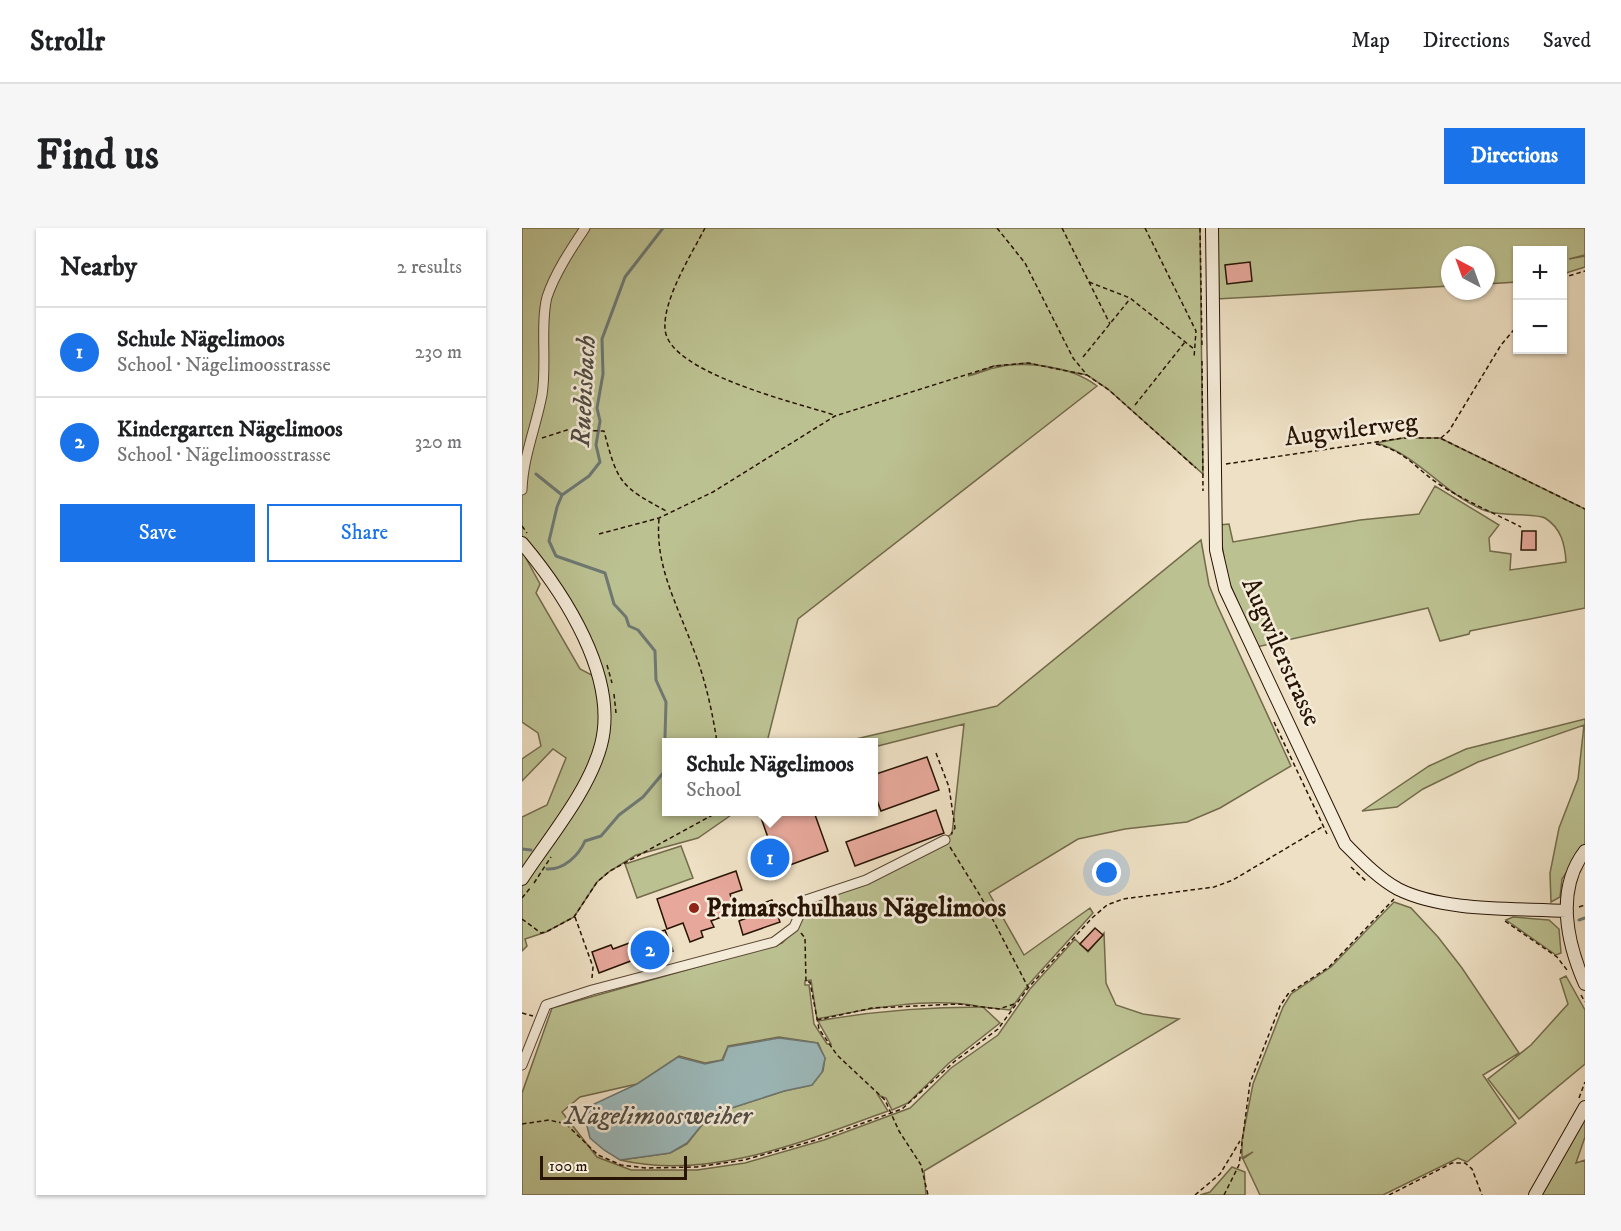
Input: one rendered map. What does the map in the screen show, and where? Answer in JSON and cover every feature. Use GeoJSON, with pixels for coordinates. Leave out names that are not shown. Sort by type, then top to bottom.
{"type":"FeatureCollection","features":[{"type":"Feature","properties":{"kind":"street"},"geometry":{"type":"LineString","coordinates":[[522,490],[527,454],[532,441],[542,392],[547,298],[585,228]]}},
{"type":"Feature","properties":{"kind":"street","name":"Augwilerstrasse"},"geometry":{"type":"LineString","coordinates":[[1212,228],[1216,550],[1225,589],[1345,844],[1369,868],[1398,889],[1444,904],[1567,911]]}},
{"type":"Feature","properties":{"kind":"street"},"geometry":{"type":"LineString","coordinates":[[522,879],[591,772],[601,746],[605,707],[601,681],[584,638],[525,538]]}},
{"type":"Feature","properties":{"kind":"street"},"geometry":{"type":"LineString","coordinates":[[522,1065],[546,1005],[592,990],[774,942],[794,927],[806,900],[866,880],[945,840]]}},
{"type":"Feature","properties":{"kind":"street"},"geometry":{"type":"LineString","coordinates":[[1585,851],[1569,886],[1567,911],[1575,962],[1585,984]]}},
{"type":"Feature","properties":{"kind":"street"},"geometry":{"type":"LineString","coordinates":[[1535,1195],[1585,1107]]}},
{"type":"Feature","properties":{"kind":"path"},"geometry":{"type":"LineString","coordinates":[[705,228],[666,313],[665,332],[673,347],[698,367],[726,381],[835,416]]}},
{"type":"Feature","properties":{"kind":"path"},"geometry":{"type":"LineString","coordinates":[[997,228],[1025,263],[1073,358],[1087,375],[1109,390],[1196,468]]}},
{"type":"Feature","properties":{"kind":"path"},"geometry":{"type":"LineString","coordinates":[[1062,228],[1110,324]]}},
{"type":"Feature","properties":{"kind":"path"},"geometry":{"type":"LineString","coordinates":[[1145,228],[1196,331],[1194,358]]}},
{"type":"Feature","properties":{"kind":"path"},"geometry":{"type":"LineString","coordinates":[[1200,228],[1203,474]]}},
{"type":"Feature","properties":{"kind":"path"},"geometry":{"type":"LineString","coordinates":[[1567,277],[1585,271]]}},
{"type":"Feature","properties":{"kind":"path"},"geometry":{"type":"LineString","coordinates":[[1089,282],[1130,298],[1195,349]]}},
{"type":"Feature","properties":{"kind":"path"},"geometry":{"type":"LineString","coordinates":[[1083,357],[1130,298]]}},
{"type":"Feature","properties":{"kind":"path"},"geometry":{"type":"LineString","coordinates":[[1440,438],[1449,430],[1501,345],[1513,331]]}},
{"type":"Feature","properties":{"kind":"path"},"geometry":{"type":"LineString","coordinates":[[1135,405],[1185,342]]}},
{"type":"Feature","properties":{"kind":"path"},"geometry":{"type":"LineString","coordinates":[[599,534],[659,518],[713,492],[835,416],[994,366],[1028,363],[1087,375]]}},
{"type":"Feature","properties":{"kind":"path"},"geometry":{"type":"LineString","coordinates":[[532,441],[567,430],[604,431],[614,469],[625,487],[669,513]]}},
{"type":"Feature","properties":{"kind":"path","name":"Augwilerweg"},"geometry":{"type":"LineString","coordinates":[[1214,466],[1403,438],[1440,438],[1585,509]]}},
{"type":"Feature","properties":{"kind":"path"},"geometry":{"type":"LineString","coordinates":[[1376,443],[1396,449],[1439,484],[1480,509],[1521,527]]}},
{"type":"Feature","properties":{"kind":"path"},"geometry":{"type":"LineString","coordinates":[[659,518],[657,538],[663,570],[694,651],[713,712],[716,738]]}},
{"type":"Feature","properties":{"kind":"path"},"geometry":{"type":"LineString","coordinates":[[522,526],[525,538]]}},
{"type":"Feature","properties":{"kind":"path"},"geometry":{"type":"LineString","coordinates":[[606,660],[615,700],[616,716]]}},
{"type":"Feature","properties":{"kind":"path"},"geometry":{"type":"LineString","coordinates":[[936,753],[949,787],[955,828],[945,840],[981,897],[1028,988]]}},
{"type":"Feature","properties":{"kind":"path"},"geometry":{"type":"LineString","coordinates":[[522,919],[541,933],[546,933],[574,917],[597,882],[610,871],[711,816]]}},
{"type":"Feature","properties":{"kind":"path"},"geometry":{"type":"LineString","coordinates":[[522,1124],[549,1120],[566,1124],[598,1155],[621,1165],[646,1168],[697,1167],[744,1160],[816,1140],[891,1113],[908,1106],[955,1061],[999,1029],[1028,988],[1092,918],[1107,905],[1123,898],[1214,887],[1233,880],[1323,826]]}},
{"type":"Feature","properties":{"kind":"path"},"geometry":{"type":"LineString","coordinates":[[522,898],[554,854]]}},
{"type":"Feature","properties":{"kind":"path"},"geometry":{"type":"LineString","coordinates":[[1224,1195],[1227,1184],[1239,1165],[1250,1083],[1280,1006],[1288,994],[1329,967],[1394,899],[1398,889]]}},
{"type":"Feature","properties":{"kind":"path"},"geometry":{"type":"LineString","coordinates":[[574,917],[593,967],[592,990]]}},
{"type":"Feature","properties":{"kind":"path"},"geometry":{"type":"LineString","coordinates":[[794,927],[805,938],[806,982],[810,982],[819,1029],[837,1055],[885,1100],[921,1165],[928,1195]]}},
{"type":"Feature","properties":{"kind":"path"},"geometry":{"type":"LineString","coordinates":[[816,1020],[872,1008],[958,1004],[999,1009],[1018,1003]]}},
{"type":"Feature","properties":{"kind":"path"},"geometry":{"type":"LineString","coordinates":[[566,1124],[579,1118]]}},
{"type":"Feature","properties":{"kind":"path"},"geometry":{"type":"LineString","coordinates":[[1195,1195],[1220,1174],[1241,1140]]}},
{"type":"Feature","properties":{"kind":"path"},"geometry":{"type":"LineString","coordinates":[[1389,1195],[1452,1163],[1465,1163],[1472,1169],[1482,1195]]}},
{"type":"Feature","properties":{"kind":"green space"},"geometry":{"type":"Polygon","coordinates":[[[522,228],[1200,228],[1203,474],[1109,390],[1087,375],[1064,370],[1097,386],[798,619],[768,738],[662,738],[662,816],[729,816],[698,838],[636,855],[610,871],[597,882],[574,917],[546,932],[525,939],[527,946],[522,951],[522,817],[547,805],[566,758],[553,749],[522,781],[522,759],[541,746],[538,733],[522,722],[522,551],[540,584],[536,593],[580,669],[601,680],[584,638],[522,543],[522,228]],[[1028,363],[994,366],[968,376],[1006,366],[1042,366],[1028,363]]]}},
{"type":"Feature","properties":{"kind":"green space"},"geometry":{"type":"Polygon","coordinates":[[[1216,228],[1585,228],[1585,255],[1569,259],[1585,256],[1585,267],[1567,273],[1567,246],[1513,246],[1513,282],[1495,283],[1495,246],[1441,246],[1441,286],[1216,299],[1216,228]]]}},
{"type":"Feature","properties":{"kind":"green space"},"geometry":{"type":"Polygon","coordinates":[[[1403,438],[1440,438],[1585,509],[1585,608],[1470,631],[1469,634],[1440,641],[1428,608],[1257,647],[1227,577],[1219,525],[1229,524],[1233,542],[1360,520],[1419,514],[1435,486],[1499,525],[1489,538],[1490,551],[1511,554],[1510,570],[1566,562],[1561,537],[1555,527],[1545,518],[1489,512],[1481,509],[1454,493],[1417,464],[1391,448],[1376,443],[1403,438]]]}},
{"type":"Feature","properties":{"kind":"green space"},"geometry":{"type":"Polygon","coordinates":[[[1201,540],[1209,585],[1291,766],[1220,808],[1187,822],[1125,829],[1078,839],[989,893],[1024,955],[1090,908],[1093,913],[1029,984],[1010,1010],[983,1007],[1000,1023],[949,1063],[908,1103],[892,1110],[886,1098],[878,1095],[888,1111],[790,1145],[723,1162],[654,1165],[620,1160],[670,1153],[687,1144],[710,1115],[784,1091],[812,1085],[823,1071],[825,1058],[818,1043],[779,1037],[728,1046],[722,1060],[705,1063],[679,1056],[637,1084],[580,1097],[562,1112],[597,1157],[631,1170],[697,1170],[745,1163],[824,1140],[910,1108],[951,1068],[998,1035],[1030,989],[1075,939],[1088,952],[1104,933],[1106,983],[1116,1005],[1143,1014],[1179,1019],[924,1171],[926,1195],[522,1195],[522,1093],[552,1008],[782,943],[797,927],[807,904],[866,882],[952,834],[964,724],[878,746],[878,738],[860,738],[997,706],[1201,540]],[[811,980],[805,981],[805,985],[809,985],[814,1024],[827,1044],[831,1044],[818,1021],[900,1010],[981,1007],[921,1003],[817,1019],[811,980]]]}},
{"type":"Feature","properties":{"kind":"green space"},"geometry":{"type":"Polygon","coordinates":[[[1585,719],[1585,845],[1562,879],[1560,897],[1551,902],[1550,873],[1559,828],[1578,779],[1584,725],[1478,762],[1423,789],[1397,807],[1362,811],[1429,766],[1466,749],[1585,719]]]}},
{"type":"Feature","properties":{"kind":"green space"},"geometry":{"type":"Polygon","coordinates":[[[681,846],[693,878],[637,898],[625,864],[681,846]]]}},
{"type":"Feature","properties":{"kind":"green space"},"geometry":{"type":"Polygon","coordinates":[[[1394,902],[1411,908],[1438,937],[1462,968],[1519,1053],[1483,1075],[1516,1123],[1467,1162],[1458,1158],[1383,1195],[1260,1195],[1243,1159],[1253,1152],[1242,1158],[1242,1140],[1253,1084],[1283,1007],[1291,994],[1331,967],[1394,902]]]}},
{"type":"Feature","properties":{"kind":"green space"},"geometry":{"type":"Polygon","coordinates":[[[1513,917],[1549,920],[1559,929],[1561,953],[1556,955],[1506,920],[1513,917]]]}},
{"type":"Feature","properties":{"kind":"green space"},"geometry":{"type":"Polygon","coordinates":[[[1566,976],[1585,1010],[1585,1064],[1519,1119],[1488,1079],[1531,1045],[1568,1004],[1560,979],[1566,976]]]}},
{"type":"Feature","properties":{"kind":"green space"},"geometry":{"type":"Polygon","coordinates":[[[1585,1117],[1585,1137],[1576,1163],[1585,1160],[1585,1195],[1538,1195],[1585,1117]]]}},
{"type":"Feature","properties":{"kind":"green space"},"geometry":{"type":"Polygon","coordinates":[[[1232,1167],[1245,1172],[1245,1195],[1200,1195],[1210,1192],[1232,1167]]]}},
{"type":"Feature","properties":{"kind":"water","name":"Nägelimoosweiher"},"geometry":{"type":"Polygon","coordinates":[[[779,1038],[817,1043],[825,1058],[822,1072],[812,1085],[784,1091],[710,1115],[687,1143],[670,1153],[620,1160],[590,1138],[585,1118],[594,1104],[637,1084],[678,1057],[705,1064],[723,1060],[728,1047],[779,1038]]]}},
{"type":"Feature","properties":{"kind":"building"},"geometry":{"type":"Polygon","coordinates":[[[1250,262],[1252,281],[1227,284],[1225,265],[1250,262]]]}},
{"type":"Feature","properties":{"kind":"building"},"geometry":{"type":"Polygon","coordinates":[[[1522,531],[1536,531],[1536,550],[1521,550],[1522,531]]]}},
{"type":"Feature","properties":{"kind":"building"},"geometry":{"type":"Polygon","coordinates":[[[927,757],[939,790],[881,811],[878,803],[878,773],[927,757]]]}},
{"type":"Feature","properties":{"kind":"building"},"geometry":{"type":"Polygon","coordinates":[[[936,810],[944,833],[855,866],[846,842],[936,810]]]}},
{"type":"Feature","properties":{"kind":"building"},"geometry":{"type":"Polygon","coordinates":[[[760,816],[815,816],[828,851],[779,869],[760,816]]]}},
{"type":"Feature","properties":{"kind":"building","name":"Primarschulhaus Nägelimoos"},"geometry":{"type":"Polygon","coordinates":[[[736,871],[742,890],[730,894],[734,906],[722,910],[724,916],[711,921],[714,927],[701,931],[703,937],[690,942],[683,923],[667,929],[657,899],[736,871]]]}},
{"type":"Feature","properties":{"kind":"building"},"geometry":{"type":"Polygon","coordinates":[[[772,900],[780,922],[743,935],[739,921],[749,917],[746,909],[772,900]]]}},
{"type":"Feature","properties":{"kind":"building"},"geometry":{"type":"Polygon","coordinates":[[[1095,928],[1103,935],[1088,951],[1080,944],[1095,928]]]}},
{"type":"Feature","properties":{"kind":"building"},"geometry":{"type":"Polygon","coordinates":[[[665,930],[673,951],[638,963],[636,959],[599,973],[592,952],[611,945],[613,949],[665,930]]]}},
{"type":"Feature","properties":{"kind":"waterway","name":"Ruebisbach"},"geometry":{"type":"LineString","coordinates":[[663,228],[625,277],[602,339],[603,374],[597,408],[600,421],[596,445],[600,462],[589,476],[562,495],[549,541],[556,556],[605,573],[614,604],[626,617],[629,626],[638,630],[655,651],[656,680],[666,702],[665,738]]}},
{"type":"Feature","properties":{"kind":"waterway"},"geometry":{"type":"LineString","coordinates":[[536,474],[562,495]]}},
{"type":"Feature","properties":{"kind":"waterway","name":"Ruebisbach"},"geometry":{"type":"LineString","coordinates":[[547,869],[565,864],[575,856],[585,841],[601,836],[619,815],[643,797],[662,774]]}},
{"type":"Feature","properties":{"kind":"waterway","name":"Ruebisbach"},"geometry":{"type":"LineString","coordinates":[[522,849],[531,850]]}},
{"type":"Feature","properties":{"kind":"waterway"},"geometry":{"type":"LineString","coordinates":[[1579,920],[1585,918]]}},
{"type":"Feature","properties":{"kind":"place","name":"Schule Nägelimoos"},"geometry":{"type":"Point","coordinates":[770,858]}},
{"type":"Feature","properties":{"kind":"place","name":"Primarschulhaus Nägelimoos"},"geometry":{"type":"Point","coordinates":[694,908]}},
{"type":"Feature","properties":{"kind":"place","name":"Kindergarten Nägelimoos"},"geometry":{"type":"Point","coordinates":[650,950]}}]}
